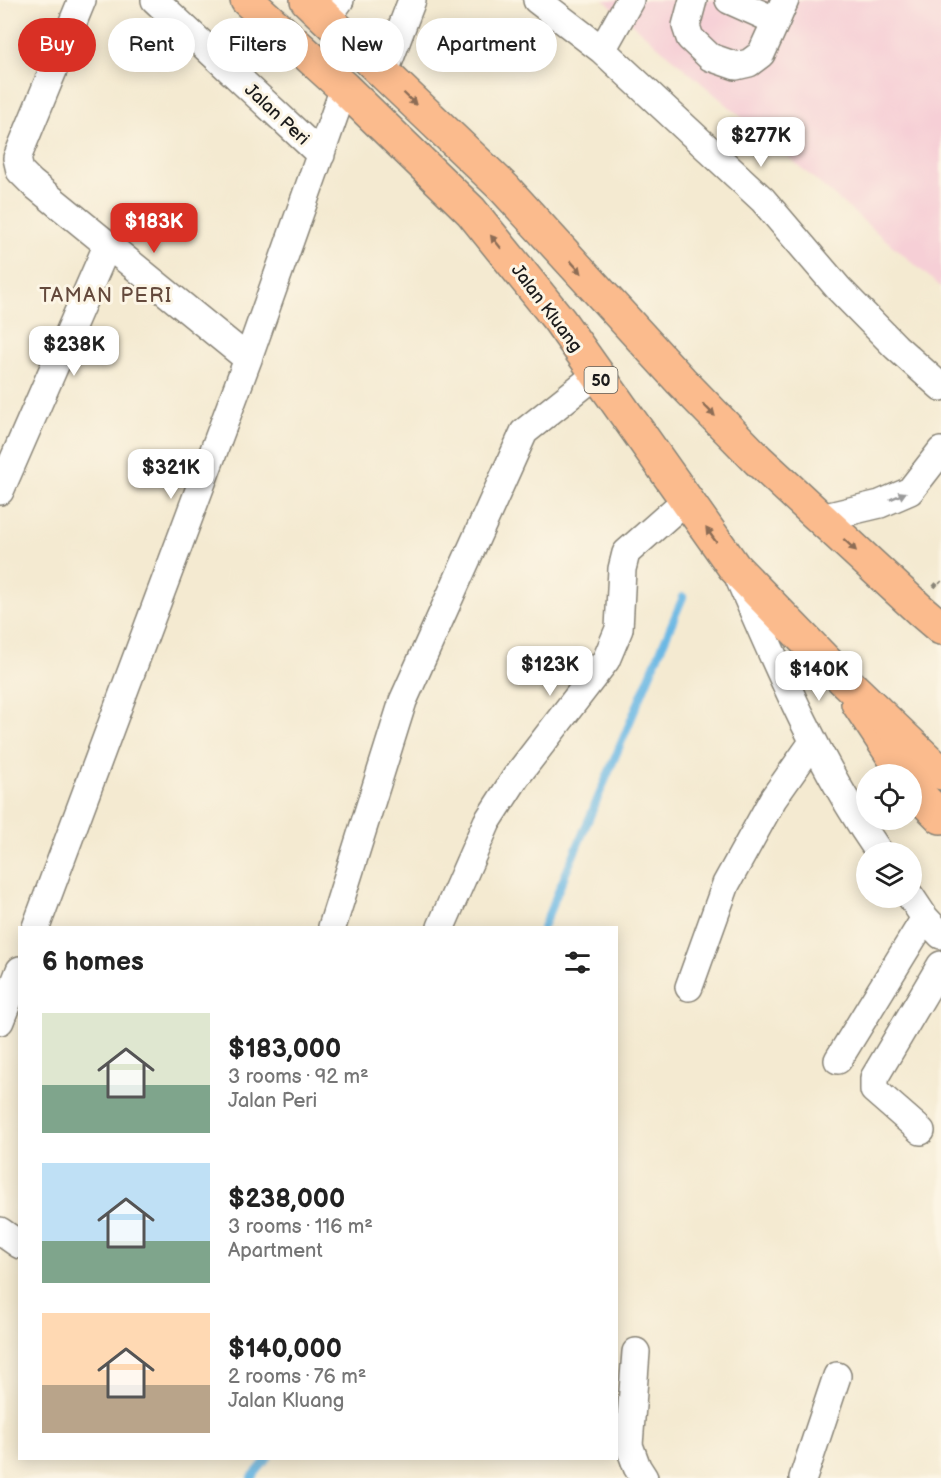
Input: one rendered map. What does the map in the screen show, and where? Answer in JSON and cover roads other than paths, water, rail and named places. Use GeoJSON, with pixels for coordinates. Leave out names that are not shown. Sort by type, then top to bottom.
{"type":"FeatureCollection","features":[{"type":"Feature","properties":{"kind":"main road","name":"Jalan Kluang"},"geometry":{"type":"LineString","coordinates":[[247,0],[344,88],[471,211],[559,321],[734,567],[843,679],[941,773]]}},
{"type":"Feature","properties":{"kind":"main road"},"geometry":{"type":"LineString","coordinates":[[324,6],[384,74],[504,188],[681,381],[758,460],[941,628]]}},
{"type":"Feature","properties":{"kind":"main road"},"geometry":{"type":"LineString","coordinates":[[843,679],[898,764]]}},
{"type":"Feature","properties":{"kind":"main road"},"geometry":{"type":"LineString","coordinates":[[922,798],[941,817]]}},
{"type":"Feature","properties":{"kind":"street"},"geometry":{"type":"LineString","coordinates":[[82,0],[18,158],[20,171],[107,246],[248,359]]}},
{"type":"Feature","properties":{"kind":"street","name":"Jalan Peri"},"geometry":{"type":"LineString","coordinates":[[155,0],[321,155]]}},
{"type":"Feature","properties":{"kind":"street"},"geometry":{"type":"LineString","coordinates":[[384,74],[412,0]]}},
{"type":"Feature","properties":{"kind":"street"},"geometry":{"type":"LineString","coordinates":[[537,0],[602,50],[764,200],[839,289],[896,347],[941,387]]}},
{"type":"Feature","properties":{"kind":"street"},"geometry":{"type":"LineString","coordinates":[[602,50],[630,0]]}},
{"type":"Feature","properties":{"kind":"street"},"geometry":{"type":"LineString","coordinates":[[693,0],[686,26],[690,38],[710,57],[736,66],[749,63],[761,54],[780,10],[729,0]]}},
{"type":"Feature","properties":{"kind":"street"},"geometry":{"type":"LineString","coordinates":[[36,926],[248,359],[344,88]]}},
{"type":"Feature","properties":{"kind":"street"},"geometry":{"type":"LineString","coordinates":[[0,491],[107,246]]}},
{"type":"Feature","properties":{"kind":"street"},"geometry":{"type":"LineString","coordinates":[[332,926],[403,700],[524,432],[597,374]]}},
{"type":"Feature","properties":{"kind":"street"},"geometry":{"type":"LineString","coordinates":[[821,518],[880,504],[910,491],[941,452]]}},
{"type":"Feature","properties":{"kind":"street"},"geometry":{"type":"LineString","coordinates":[[441,926],[487,822],[516,777],[606,660],[619,629],[622,569],[626,553],[686,500]]}},
{"type":"Feature","properties":{"kind":"street"},"geometry":{"type":"LineString","coordinates":[[734,567],[813,742],[857,821],[872,842]]}},
{"type":"Feature","properties":{"kind":"street"},"geometry":{"type":"LineString","coordinates":[[689,987],[726,884],[773,799],[813,742]]}},
{"type":"Feature","properties":{"kind":"street"},"geometry":{"type":"LineString","coordinates":[[838,1060],[926,917]]}},
{"type":"Feature","properties":{"kind":"street"},"geometry":{"type":"LineString","coordinates":[[921,1131],[874,1090],[874,1078],[941,965]]}},
{"type":"Feature","properties":{"kind":"street"},"geometry":{"type":"LineString","coordinates":[[0,1021],[17,983]]}},
{"type":"Feature","properties":{"kind":"street"},"geometry":{"type":"LineString","coordinates":[[0,1231],[18,1244]]}},
{"type":"Feature","properties":{"kind":"street"},"geometry":{"type":"LineString","coordinates":[[636,1352],[629,1445],[637,1467],[644,1478]]}},
{"type":"Feature","properties":{"kind":"street"},"geometry":{"type":"LineString","coordinates":[[803,1478],[837,1376]]}},
{"type":"Feature","properties":{"kind":"waterway"},"geometry":{"type":"LineString","coordinates":[[543,926],[683,597]]}},
{"type":"Feature","properties":{"kind":"waterway"},"geometry":{"type":"LineString","coordinates":[[251,1478],[266,1460]]}},
{"type":"Feature","properties":{"kind":"district","name":"TAMAN PERI"},"geometry":{"type":"Point","coordinates":[106,295]}}]}
